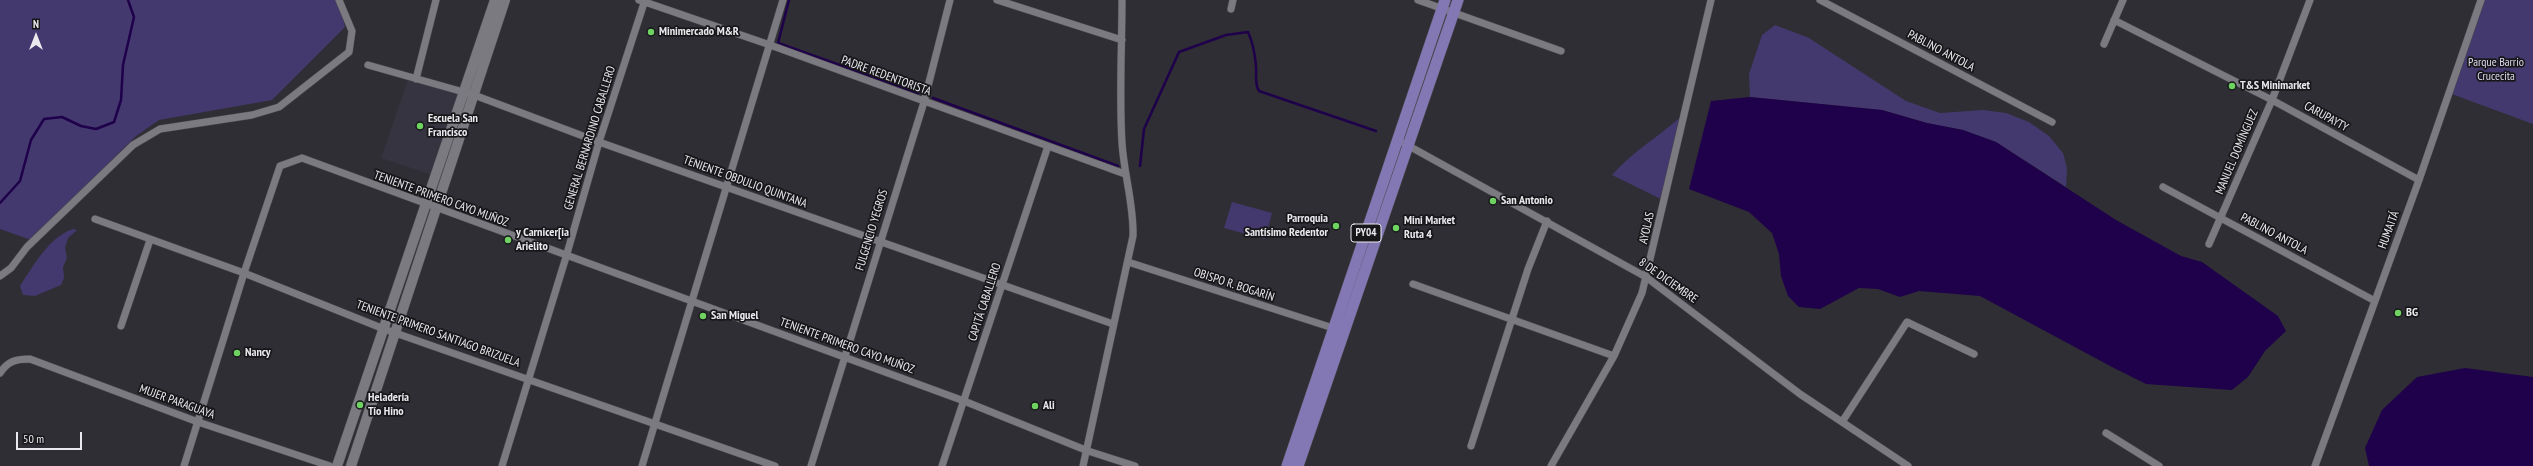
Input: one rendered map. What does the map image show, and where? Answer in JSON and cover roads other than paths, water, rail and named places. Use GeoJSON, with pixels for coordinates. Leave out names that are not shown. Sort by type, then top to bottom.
{"type":"FeatureCollection","features":[{"type":"Feature","properties":{"kind":"main road"},"geometry":{"type":"LineString","coordinates":[[469,93],[495,0]]}},
{"type":"Feature","properties":{"kind":"main road"},"geometry":{"type":"LineString","coordinates":[[338,466],[384,329],[431,207],[469,93],[505,0]]}},
{"type":"Feature","properties":{"kind":"main road","name":"PY04"},"geometry":{"type":"LineString","coordinates":[[1298,466],[1458,0]]}},
{"type":"Feature","properties":{"kind":"main road","name":"PY04"},"geometry":{"type":"LineString","coordinates":[[1287,466],[1444,4]]}},
{"type":"Feature","properties":{"kind":"main road"},"geometry":{"type":"LineString","coordinates":[[352,466],[396,332],[431,207]]}},
{"type":"Feature","properties":{"kind":"street"},"geometry":{"type":"LineString","coordinates":[[0,276],[11,268],[27,247],[133,145],[160,129],[252,115],[279,107],[349,52],[352,31],[339,0]]}},
{"type":"Feature","properties":{"kind":"street"},"geometry":{"type":"LineString","coordinates":[[416,79],[436,0]]}},
{"type":"Feature","properties":{"kind":"street"},"geometry":{"type":"LineString","coordinates":[[642,466],[728,188],[783,0]]}},
{"type":"Feature","properties":{"kind":"street","name":"FULGENCIO YEGROS"},"geometry":{"type":"LineString","coordinates":[[811,466],[879,242],[924,102],[950,0]]}},
{"type":"Feature","properties":{"kind":"street"},"geometry":{"type":"LineString","coordinates":[[997,0],[1122,40]]}},
{"type":"Feature","properties":{"kind":"street"},"geometry":{"type":"LineString","coordinates":[[1083,466],[1088,451],[1113,324],[1134,236],[1134,214],[1125,174],[1122,141],[1122,0]]}},
{"type":"Feature","properties":{"kind":"street"},"geometry":{"type":"LineString","coordinates":[[1231,9],[1233,0]]}},
{"type":"Feature","properties":{"kind":"street"},"geometry":{"type":"LineString","coordinates":[[1418,0],[1444,4],[1454,12],[1561,52]]}},
{"type":"Feature","properties":{"kind":"street","name":"AYOLAS"},"geometry":{"type":"LineString","coordinates":[[1551,466],[1614,356],[1646,277],[1711,0]]}},
{"type":"Feature","properties":{"kind":"street","name":"PABLINO ANTOLA"},"geometry":{"type":"LineString","coordinates":[[1820,0],[2052,122]]}},
{"type":"Feature","properties":{"kind":"street"},"geometry":{"type":"LineString","coordinates":[[2104,44],[2123,0]]}},
{"type":"Feature","properties":{"kind":"street","name":"MANUEL DOMÍNGUEZ"},"geometry":{"type":"LineString","coordinates":[[2209,244],[2272,100],[2310,0]]}},
{"type":"Feature","properties":{"kind":"street","name":"HUMAITÁ"},"geometry":{"type":"LineString","coordinates":[[2315,466],[2481,0]]}},
{"type":"Feature","properties":{"kind":"street","name":"PADRE REDENTORISTA"},"geometry":{"type":"LineString","coordinates":[[642,1],[770,45],[1125,174]]}},
{"type":"Feature","properties":{"kind":"street","name":"GENERAL BERNARDINO CABALLERO"},"geometry":{"type":"LineString","coordinates":[[502,466],[566,257],[598,142],[642,1]]}},
{"type":"Feature","properties":{"kind":"street","name":"CARUPAYTY"},"geometry":{"type":"LineString","coordinates":[[2114,20],[2272,100],[2418,180]]}},
{"type":"Feature","properties":{"kind":"street","name":"TENIENTE OBDULIO QUINTANA"},"geometry":{"type":"LineString","coordinates":[[368,65],[469,93],[598,142],[1113,324]]}},
{"type":"Feature","properties":{"kind":"street","name":"8 DE DICIEMBRE"},"geometry":{"type":"LineString","coordinates":[[1398,140],[1409,144],[1646,277],[1800,394],[1908,466]]}},
{"type":"Feature","properties":{"kind":"street","name":"CAPITÁ CABALLERO"},"geometry":{"type":"LineString","coordinates":[[942,466],[1048,146]]}},
{"type":"Feature","properties":{"kind":"street","name":"TENIENTE PRIMERO CAYO MUÑOZ"},"geometry":{"type":"LineString","coordinates":[[244,272],[280,166],[302,158],[566,257],[844,356],[964,401],[1088,451],[1135,466]]}},
{"type":"Feature","properties":{"kind":"street","name":"PABLINO ANTOLA"},"geometry":{"type":"LineString","coordinates":[[2163,187],[2375,301]]}},
{"type":"Feature","properties":{"kind":"street","name":"TENIENTE PRIMERO SANTIAGO BRIZUELA"},"geometry":{"type":"LineString","coordinates":[[95,219],[150,240],[244,272],[384,329],[529,378],[775,466]]}},
{"type":"Feature","properties":{"kind":"street"},"geometry":{"type":"LineString","coordinates":[[1471,446],[1528,269],[1547,221]]}},
{"type":"Feature","properties":{"kind":"street"},"geometry":{"type":"LineString","coordinates":[[121,326],[150,240]]}},
{"type":"Feature","properties":{"kind":"street","name":"OBISPO R. BOGARÍN"},"geometry":{"type":"LineString","coordinates":[[1128,262],[1333,328]]}},
{"type":"Feature","properties":{"kind":"street"},"geometry":{"type":"LineString","coordinates":[[184,466],[244,272]]}},
{"type":"Feature","properties":{"kind":"street"},"geometry":{"type":"LineString","coordinates":[[1413,284],[1614,356]]}},
{"type":"Feature","properties":{"kind":"street"},"geometry":{"type":"LineString","coordinates":[[1842,422],[1907,322],[1974,354]]}},
{"type":"Feature","properties":{"kind":"street","name":"MUJER PARAGUAYA"},"geometry":{"type":"LineString","coordinates":[[0,373],[6,364],[17,359],[30,359],[198,422],[330,466]]}},
{"type":"Feature","properties":{"kind":"street"},"geometry":{"type":"LineString","coordinates":[[2106,433],[2159,466]]}},
{"type":"Feature","properties":{"kind":"waterway"},"geometry":{"type":"LineString","coordinates":[[0,203],[20,181],[31,140],[44,119],[62,117],[81,126],[96,129],[114,122],[121,100],[123,65],[134,17],[128,0]]}},
{"type":"Feature","properties":{"kind":"waterway"},"geometry":{"type":"LineString","coordinates":[[789,0],[778,43],[918,93]]}},
{"type":"Feature","properties":{"kind":"waterway"},"geometry":{"type":"LineString","coordinates":[[1140,166],[1144,129],[1179,52],[1226,35],[1248,32],[1254,53],[1256,82],[1259,91],[1376,131]]}},
{"type":"Feature","properties":{"kind":"waterway"},"geometry":{"type":"LineString","coordinates":[[933,98],[1118,166]]}},
{"type":"Feature","properties":{"kind":"place","name":"Minimercado M&R"},"geometry":{"type":"Point","coordinates":[651,32]}},
{"type":"Feature","properties":{"kind":"place","name":"T&S Minimarket"},"geometry":{"type":"Point","coordinates":[2232,86]}},
{"type":"Feature","properties":{"kind":"place","name":"Escuela San Francisco"},"geometry":{"type":"Point","coordinates":[420,126]}},
{"type":"Feature","properties":{"kind":"place","name":"San Antonio"},"geometry":{"type":"Point","coordinates":[1493,201]}},
{"type":"Feature","properties":{"kind":"place","name":"Parroquia Santísimo Redentor"},"geometry":{"type":"Point","coordinates":[1336,226]}},
{"type":"Feature","properties":{"kind":"place","name":"Mini Market Ruta 4"},"geometry":{"type":"Point","coordinates":[1396,228]}},
{"type":"Feature","properties":{"kind":"place","name":"y Carnicer[ia Arielito"},"geometry":{"type":"Point","coordinates":[508,240]}},
{"type":"Feature","properties":{"kind":"place","name":"BG"},"geometry":{"type":"Point","coordinates":[2398,313]}},
{"type":"Feature","properties":{"kind":"place","name":"San Miguel"},"geometry":{"type":"Point","coordinates":[703,316]}},
{"type":"Feature","properties":{"kind":"place","name":"Nancy"},"geometry":{"type":"Point","coordinates":[237,353]}},
{"type":"Feature","properties":{"kind":"place","name":"Heladería Tío Hino"},"geometry":{"type":"Point","coordinates":[360,405]}},
{"type":"Feature","properties":{"kind":"place","name":"Ali"},"geometry":{"type":"Point","coordinates":[1035,406]}},
{"type":"Feature","properties":{"kind":"park label","name":"Parque Barrio Crucecita"},"geometry":{"type":"Point","coordinates":[2496,70]}}]}
